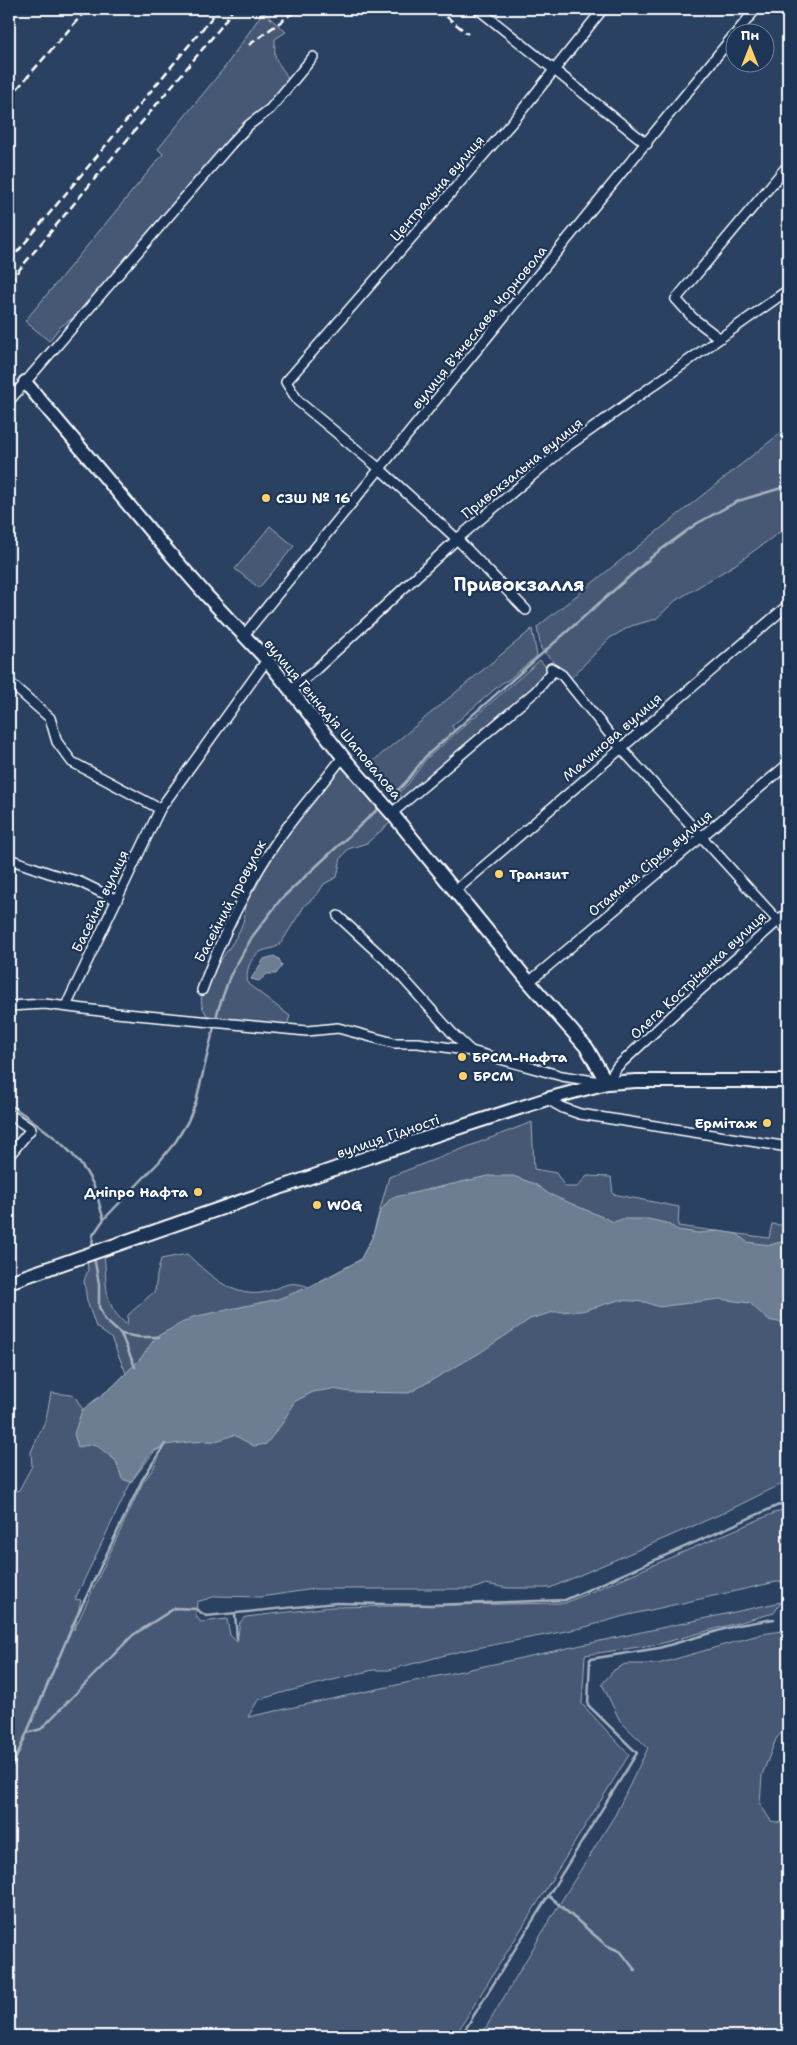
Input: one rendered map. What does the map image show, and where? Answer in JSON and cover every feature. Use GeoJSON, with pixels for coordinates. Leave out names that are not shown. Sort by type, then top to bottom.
{"type":"FeatureCollection","features":[{"type":"Feature","properties":{"kind":"street"},"geometry":{"type":"LineString","coordinates":[[478,9],[555,68],[647,144]]}},
{"type":"Feature","properties":{"kind":"street","name":"Центральна вулиця"},"geometry":{"type":"LineString","coordinates":[[380,469],[298,401],[286,382],[515,118],[603,9]]}},
{"type":"Feature","properties":{"kind":"street","name":"вулиця В'ячеслава Чорновола"},"geometry":{"type":"LineString","coordinates":[[746,22],[756,9]]}},
{"type":"Feature","properties":{"kind":"street","name":"вулиця В'ячеслава Чорновола"},"geometry":{"type":"LineString","coordinates":[[244,635],[724,49]]}},
{"type":"Feature","properties":{"kind":"street"},"geometry":{"type":"LineString","coordinates":[[9,400],[231,144],[249,125],[270,109],[314,57]]}},
{"type":"Feature","properties":{"kind":"street"},"geometry":{"type":"LineString","coordinates":[[719,338],[693,318],[676,298],[788,165]]}},
{"type":"Feature","properties":{"kind":"street","name":"Привокзальна вулиця"},"geometry":{"type":"LineString","coordinates":[[290,691],[312,673],[456,539],[564,448],[788,290]]}},
{"type":"Feature","properties":{"kind":"street","name":"вулиця Геннадія Шаповалова"},"geometry":{"type":"LineString","coordinates":[[25,382],[153,534],[267,660],[343,757],[393,814],[529,982],[587,1048],[607,1084]]}},
{"type":"Feature","properties":{"kind":"street"},"geometry":{"type":"LineString","coordinates":[[380,469],[456,539],[526,610]]}},
{"type":"Feature","properties":{"kind":"street","name":"Малинова вулиця"},"geometry":{"type":"LineString","coordinates":[[455,890],[788,605]]}},
{"type":"Feature","properties":{"kind":"street","name":"Басейна вулиця"},"geometry":{"type":"LineString","coordinates":[[66,1006],[160,809],[267,660]]}},
{"type":"Feature","properties":{"kind":"street"},"geometry":{"type":"LineString","coordinates":[[393,814],[536,691],[552,669],[562,675],[620,748],[788,932]]}},
{"type":"Feature","properties":{"kind":"street"},"geometry":{"type":"LineString","coordinates":[[9,682],[50,718],[57,742],[72,762],[160,809]]}},
{"type":"Feature","properties":{"kind":"street","name":"Басейний провулок"},"geometry":{"type":"LineString","coordinates":[[202,990],[215,954],[260,868],[280,837],[343,757]]}},
{"type":"Feature","properties":{"kind":"street","name":"Отамана Сірка вулиця"},"geometry":{"type":"LineString","coordinates":[[529,982],[788,764]]}},
{"type":"Feature","properties":{"kind":"street"},"geometry":{"type":"LineString","coordinates":[[9,859],[80,882],[117,900]]}},
{"type":"Feature","properties":{"kind":"street","name":"Олега Костріченка вулиця"},"geometry":{"type":"LineString","coordinates":[[607,1084],[617,1067],[788,912]]}},
{"type":"Feature","properties":{"kind":"street"},"geometry":{"type":"LineString","coordinates":[[338,916],[392,966],[454,1035],[471,1051]]}},
{"type":"Feature","properties":{"kind":"street"},"geometry":{"type":"LineString","coordinates":[[9,1006],[45,1004],[116,1013],[307,1031],[338,1028],[394,1043],[418,1043],[471,1051],[562,1076],[607,1084]]}},
{"type":"Feature","properties":{"kind":"street","name":"вулиця Гідності"},"geometry":{"type":"LineString","coordinates":[[9,1282],[547,1098],[607,1084],[636,1080],[788,1080]]}},
{"type":"Feature","properties":{"kind":"street"},"geometry":{"type":"LineString","coordinates":[[547,1098],[563,1108],[580,1114],[788,1147]]}},
{"type":"Feature","properties":{"kind":"street"},"geometry":{"type":"LineString","coordinates":[[9,1114],[30,1129],[9,1156]]}},
{"type":"Feature","properties":{"kind":"shaded area"},"geometry":{"type":"Polygon","coordinates":[[[263,12],[286,32],[275,39],[275,52],[276,59],[288,80],[273,101],[80,313],[60,327],[49,341],[25,321],[163,154],[158,149],[225,67],[263,12]]]}},
{"type":"Feature","properties":{"kind":"shaded area"},"geometry":{"type":"Polygon","coordinates":[[[788,427],[788,526],[736,564],[675,601],[656,619],[631,626],[610,638],[570,679],[541,649],[537,627],[788,427]]]}},
{"type":"Feature","properties":{"kind":"shaded area"},"geometry":{"type":"Polygon","coordinates":[[[270,526],[294,546],[259,588],[235,569],[270,526]]]}},
{"type":"Feature","properties":{"kind":"shaded area"},"geometry":{"type":"Polygon","coordinates":[[[532,629],[537,656],[452,726],[455,731],[425,757],[397,791],[372,762],[532,629]]]}},
{"type":"Feature","properties":{"kind":"shaded area"},"geometry":{"type":"Polygon","coordinates":[[[540,660],[549,671],[536,687],[403,799],[398,793],[408,784],[426,759],[540,660]]]}},
{"type":"Feature","properties":{"kind":"shaded area"},"geometry":{"type":"Polygon","coordinates":[[[341,767],[346,770],[391,822],[367,843],[348,849],[341,858],[337,877],[324,884],[317,895],[305,905],[281,943],[260,952],[253,958],[248,971],[248,984],[290,1016],[287,1025],[207,1016],[202,1006],[202,995],[206,982],[233,943],[240,929],[244,916],[244,904],[248,896],[256,888],[269,859],[286,833],[336,769],[341,767]]]}},
{"type":"Feature","properties":{"kind":"shaded area"},"geometry":{"type":"Polygon","coordinates":[[[274,956],[279,959],[282,966],[276,974],[267,974],[259,981],[251,979],[264,959],[274,956]]]}},
{"type":"Feature","properties":{"kind":"shaded area"},"geometry":{"type":"Polygon","coordinates":[[[532,1122],[534,1169],[556,1173],[565,1187],[577,1187],[587,1176],[611,1177],[613,1194],[679,1207],[678,1226],[769,1238],[772,1224],[788,1226],[788,1481],[721,1514],[550,1588],[507,1588],[486,1584],[473,1589],[314,1589],[261,1597],[216,1596],[197,1602],[196,1616],[201,1622],[227,1619],[230,1635],[237,1642],[240,1622],[246,1617],[331,1607],[565,1603],[788,1507],[788,1582],[776,1582],[624,1616],[582,1628],[461,1651],[389,1670],[373,1670],[285,1692],[258,1700],[248,1717],[781,1602],[774,1613],[659,1644],[585,1655],[582,1704],[629,1755],[455,2036],[9,2036],[9,1494],[19,1490],[32,1466],[31,1452],[46,1419],[51,1393],[74,1395],[83,1410],[126,1373],[111,1338],[96,1327],[87,1301],[84,1281],[88,1270],[87,1259],[104,1254],[109,1301],[119,1317],[127,1325],[128,1315],[155,1291],[161,1259],[187,1254],[220,1282],[240,1291],[250,1293],[261,1293],[290,1284],[309,1287],[360,1260],[372,1238],[389,1177],[532,1122]],[[164,1446],[153,1453],[131,1482],[75,1599],[81,1600],[74,1630],[143,1482],[153,1469],[164,1446]]]}},
{"type":"Feature","properties":{"kind":"shaded area"},"geometry":{"type":"Polygon","coordinates":[[[488,1176],[513,1176],[535,1184],[549,1194],[614,1222],[622,1219],[648,1219],[666,1223],[678,1230],[698,1233],[719,1231],[737,1234],[747,1242],[770,1245],[788,1240],[788,1324],[768,1320],[750,1303],[719,1299],[659,1307],[645,1302],[619,1300],[582,1311],[554,1312],[530,1319],[478,1354],[409,1393],[351,1392],[332,1389],[313,1392],[294,1402],[282,1424],[266,1444],[254,1446],[234,1435],[216,1441],[165,1445],[150,1453],[131,1482],[122,1479],[116,1461],[95,1444],[78,1447],[74,1434],[82,1410],[112,1387],[141,1358],[156,1337],[193,1317],[278,1299],[309,1287],[360,1260],[372,1238],[380,1212],[391,1198],[488,1176]]]}},
{"type":"Feature","properties":{"kind":"shaded area"},"geometry":{"type":"Polygon","coordinates":[[[788,1630],[788,1725],[776,1739],[762,1775],[760,1804],[771,1821],[788,1824],[788,2036],[481,2036],[555,1911],[615,1815],[648,1748],[620,1721],[602,1684],[614,1670],[625,1664],[658,1664],[762,1634],[788,1630]]]}},
{"type":"Feature","properties":{"kind":"waterway"},"geometry":{"type":"LineString","coordinates":[[397,791],[425,757],[655,554],[696,524],[738,501],[788,486]]}},
{"type":"Feature","properties":{"kind":"waterway"},"geometry":{"type":"LineString","coordinates":[[92,1249],[93,1235],[104,1219],[159,1162],[176,1141],[188,1121],[196,1102],[218,1010],[230,976],[252,937],[281,899],[380,807]]}},
{"type":"Feature","properties":{"kind":"waterway"},"geometry":{"type":"LineString","coordinates":[[9,1104],[55,1138],[76,1158],[94,1186],[104,1219]]}},
{"type":"Feature","properties":{"kind":"waterway"},"geometry":{"type":"LineString","coordinates":[[94,1257],[99,1284],[99,1307],[105,1320],[121,1334],[135,1367]]}},
{"type":"Feature","properties":{"kind":"waterway"},"geometry":{"type":"LineString","coordinates":[[121,1334],[139,1337],[159,1337]]}},
{"type":"Feature","properties":{"kind":"waterway"},"geometry":{"type":"LineString","coordinates":[[13,1765],[75,1620],[142,1480],[165,1444]]}},
{"type":"Feature","properties":{"kind":"waterway"},"geometry":{"type":"LineString","coordinates":[[27,1733],[41,1729],[133,1635],[175,1608],[196,1609],[206,1616],[336,1603],[432,1605],[565,1600],[788,1501]]}},
{"type":"Feature","properties":{"kind":"waterway"},"geometry":{"type":"LineString","coordinates":[[235,1613],[237,1639]]}},
{"type":"Feature","properties":{"kind":"waterway"},"geometry":{"type":"LineString","coordinates":[[461,2036],[637,1753],[588,1705],[590,1659],[659,1648],[738,1625],[774,1619]]}},
{"type":"Feature","properties":{"kind":"waterway"},"geometry":{"type":"LineString","coordinates":[[550,1897],[606,1945],[621,1952],[635,1970]]}},
{"type":"Feature","properties":{"kind":"railway"},"geometry":{"type":"LineString","coordinates":[[9,98],[87,9]]}},
{"type":"Feature","properties":{"kind":"railway"},"geometry":{"type":"LineString","coordinates":[[9,262],[219,9]]}},
{"type":"Feature","properties":{"kind":"railway"},"geometry":{"type":"LineString","coordinates":[[9,282],[220,28],[233,9]]}},
{"type":"Feature","properties":{"kind":"railway"},"geometry":{"type":"LineString","coordinates":[[249,45],[298,9]]}},
{"type":"Feature","properties":{"kind":"railway"},"geometry":{"type":"LineString","coordinates":[[437,9],[468,34]]}},
{"type":"Feature","properties":{"kind":"place","name":"СЗШ № 16"},"geometry":{"type":"Point","coordinates":[266,498]}},
{"type":"Feature","properties":{"kind":"place","name":"Транзит"},"geometry":{"type":"Point","coordinates":[499,874]}},
{"type":"Feature","properties":{"kind":"place","name":"БРСМ-Нафта"},"geometry":{"type":"Point","coordinates":[462,1057]}},
{"type":"Feature","properties":{"kind":"place","name":"БРСМ"},"geometry":{"type":"Point","coordinates":[463,1076]}},
{"type":"Feature","properties":{"kind":"place","name":"Ермітаж"},"geometry":{"type":"Point","coordinates":[767,1123]}},
{"type":"Feature","properties":{"kind":"place","name":"Дніпро Нафта"},"geometry":{"type":"Point","coordinates":[198,1192]}},
{"type":"Feature","properties":{"kind":"place","name":"WOG"},"geometry":{"type":"Point","coordinates":[317,1205]}},
{"type":"Feature","properties":{"kind":"district","name":"Привокзалля"},"geometry":{"type":"Point","coordinates":[519,584]}}]}
